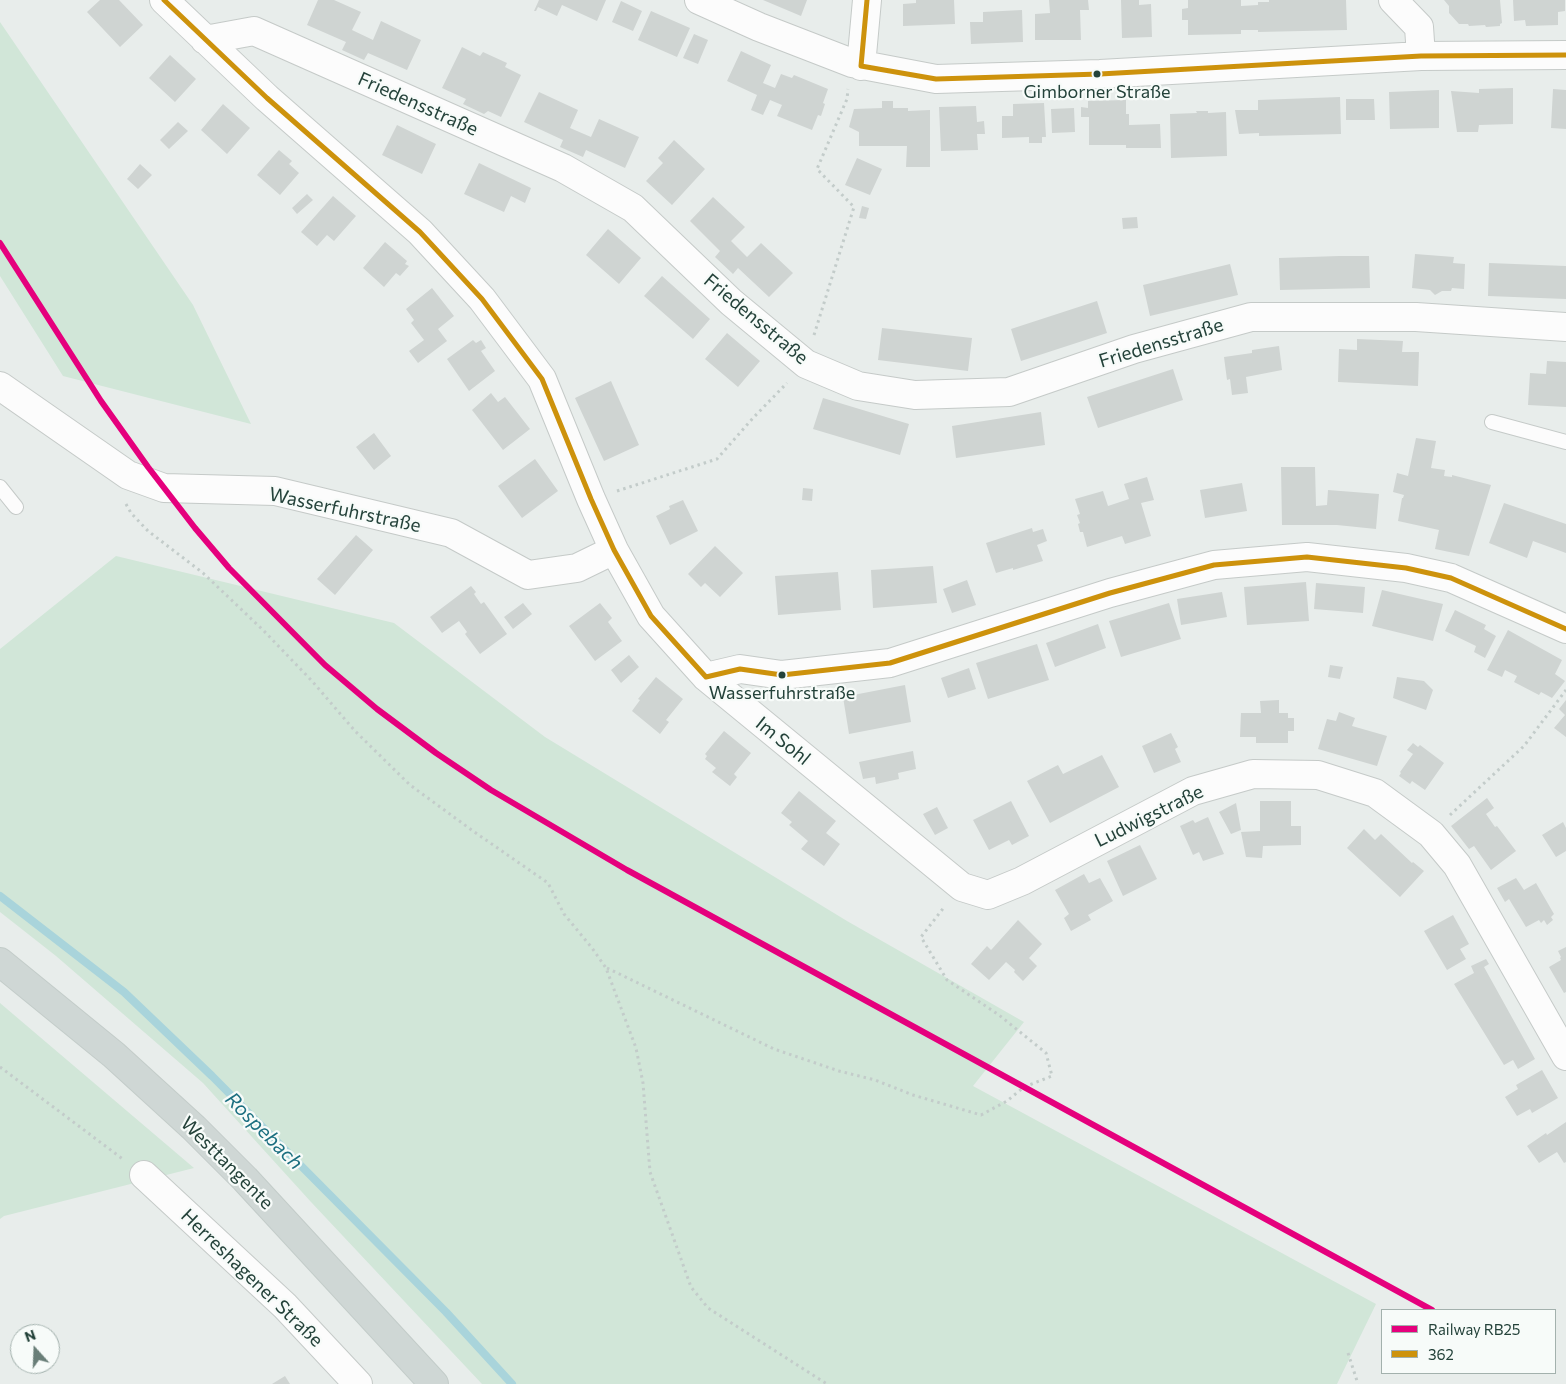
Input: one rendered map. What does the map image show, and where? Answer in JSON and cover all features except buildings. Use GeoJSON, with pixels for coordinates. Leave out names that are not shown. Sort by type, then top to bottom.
{"type":"FeatureCollection","features":[{"type":"Feature","properties":{"kind":"main road","name":"Westtangente"},"geometry":{"type":"LineString","coordinates":[[0,962],[114,1055],[200,1135],[245,1179],[434,1384]]}},
{"type":"Feature","properties":{"kind":"street","name":"Im Sohl"},"geometry":{"type":"LineString","coordinates":[[164,0],[267,98],[420,232],[482,299],[542,379],[614,550],[651,616],[706,677],[962,887]]}},
{"type":"Feature","properties":{"kind":"street"},"geometry":{"type":"LineString","coordinates":[[699,0],[759,27],[857,65],[936,79],[1110,74],[1421,56],[1566,56]]}},
{"type":"Feature","properties":{"kind":"street"},"geometry":{"type":"LineString","coordinates":[[857,65],[868,0]]}},
{"type":"Feature","properties":{"kind":"street"},"geometry":{"type":"LineString","coordinates":[[1393,0],[1418,27],[1421,56]]}},
{"type":"Feature","properties":{"kind":"street","name":"Friedensstraße"},"geometry":{"type":"LineString","coordinates":[[205,40],[254,31],[563,168],[633,208],[731,302],[806,364],[858,386],[915,395],[1009,392],[1134,349],[1251,317],[1416,317],[1566,327]]}},
{"type":"Feature","properties":{"kind":"street","name":"Wasserfuhrstraße"},"geometry":{"type":"LineString","coordinates":[[0,386],[128,475],[164,488],[275,492],[450,533],[528,575],[577,568],[614,550]]}},
{"type":"Feature","properties":{"kind":"street"},"geometry":{"type":"LineString","coordinates":[[706,677],[740,669],[782,675],[890,663],[1110,593],[1214,565],[1307,557],[1406,568],[1452,578],[1566,629]]}},
{"type":"Feature","properties":{"kind":"street","name":"Ludwigstraße"},"geometry":{"type":"LineString","coordinates":[[962,887],[988,895],[1022,881],[1193,791],[1253,774],[1318,775],[1375,792],[1431,834],[1457,865],[1566,1056]]}},
{"type":"Feature","properties":{"kind":"street","name":"Herreshagener Straße"},"geometry":{"type":"LineString","coordinates":[[144,1175],[285,1306],[358,1384]]}},
{"type":"Feature","properties":{"kind":"lane"},"geometry":{"type":"LineString","coordinates":[[1492,422],[1566,442]]}},
{"type":"Feature","properties":{"kind":"lane"},"geometry":{"type":"LineString","coordinates":[[0,487],[16,506]]}},
{"type":"Feature","properties":{"kind":"path"},"geometry":{"type":"LineString","coordinates":[[591,499],[717,459],[753,418],[806,364],[854,206],[817,169],[847,99],[857,65]]}},
{"type":"Feature","properties":{"kind":"path"},"geometry":{"type":"LineString","coordinates":[[128,475],[122,498],[131,513],[148,531],[203,573],[263,630],[312,681],[355,731],[410,785],[548,883],[564,914],[606,968],[636,1048],[643,1083],[650,1172],[691,1287],[708,1308],[827,1384]]}},
{"type":"Feature","properties":{"kind":"path"},"geometry":{"type":"LineString","coordinates":[[1448,817],[1524,746],[1566,690]]}},
{"type":"Feature","properties":{"kind":"path"},"geometry":{"type":"LineString","coordinates":[[606,968],[774,1049],[839,1071],[875,1080],[913,1095],[981,1115],[1007,1101],[1024,1087],[1052,1076],[1046,1053],[999,1015],[947,980],[921,937],[962,887]]}},
{"type":"Feature","properties":{"kind":"path"},"geometry":{"type":"LineString","coordinates":[[0,1067],[144,1175]]}},
{"type":"Feature","properties":{"kind":"path"},"geometry":{"type":"LineString","coordinates":[[1348,1353],[1358,1384]]}},
{"type":"Feature","properties":{"kind":"green space"},"geometry":{"type":"Polygon","coordinates":[[[0,22],[193,305],[251,424],[63,376],[0,276],[0,22]]]}},
{"type":"Feature","properties":{"kind":"green space"},"geometry":{"type":"Polygon","coordinates":[[[116,556],[394,623],[545,737],[847,921],[1024,1022],[973,1086],[1376,1304],[1337,1384],[482,1384],[311,1202],[203,1083],[56,956],[0,912],[0,649],[116,556]]]}},
{"type":"Feature","properties":{"kind":"green space"},"geometry":{"type":"Polygon","coordinates":[[[0,1003],[194,1168],[4,1216],[0,1219],[0,1003]]]}},
{"type":"Feature","properties":{"kind":"waterway","name":"Rospebach"},"geometry":{"type":"LineString","coordinates":[[0,896],[124,992],[212,1076],[446,1312],[512,1384]]}},
{"type":"Feature","properties":{"kind":"rail line","name":"RB25"},"geometry":{"type":"LineString","coordinates":[[0,243],[101,401],[148,467],[229,568],[325,665],[377,709],[436,753],[491,790],[627,870],[1430,1309]]}},
{"type":"Feature","properties":{"kind":"transit line","name":"362"},"geometry":{"type":"LineString","coordinates":[[164,0],[267,98],[420,232],[482,299],[542,379],[614,550],[651,616],[706,677],[740,669],[782,675],[890,663],[1110,593],[1214,565],[1307,557],[1406,568],[1451,578],[1566,629]]}},
{"type":"Feature","properties":{"kind":"transit line","name":"362"},"geometry":{"type":"LineString","coordinates":[[867,0],[861,66],[936,79],[1100,74],[1421,56],[1566,55]]}},
{"type":"Feature","properties":{"kind":"place","name":"Gimborner Straße"},"geometry":{"type":"Point","coordinates":[1097,74]}},
{"type":"Feature","properties":{"kind":"place","name":"Wasserfuhrstraße"},"geometry":{"type":"Point","coordinates":[782,675]}}]}
